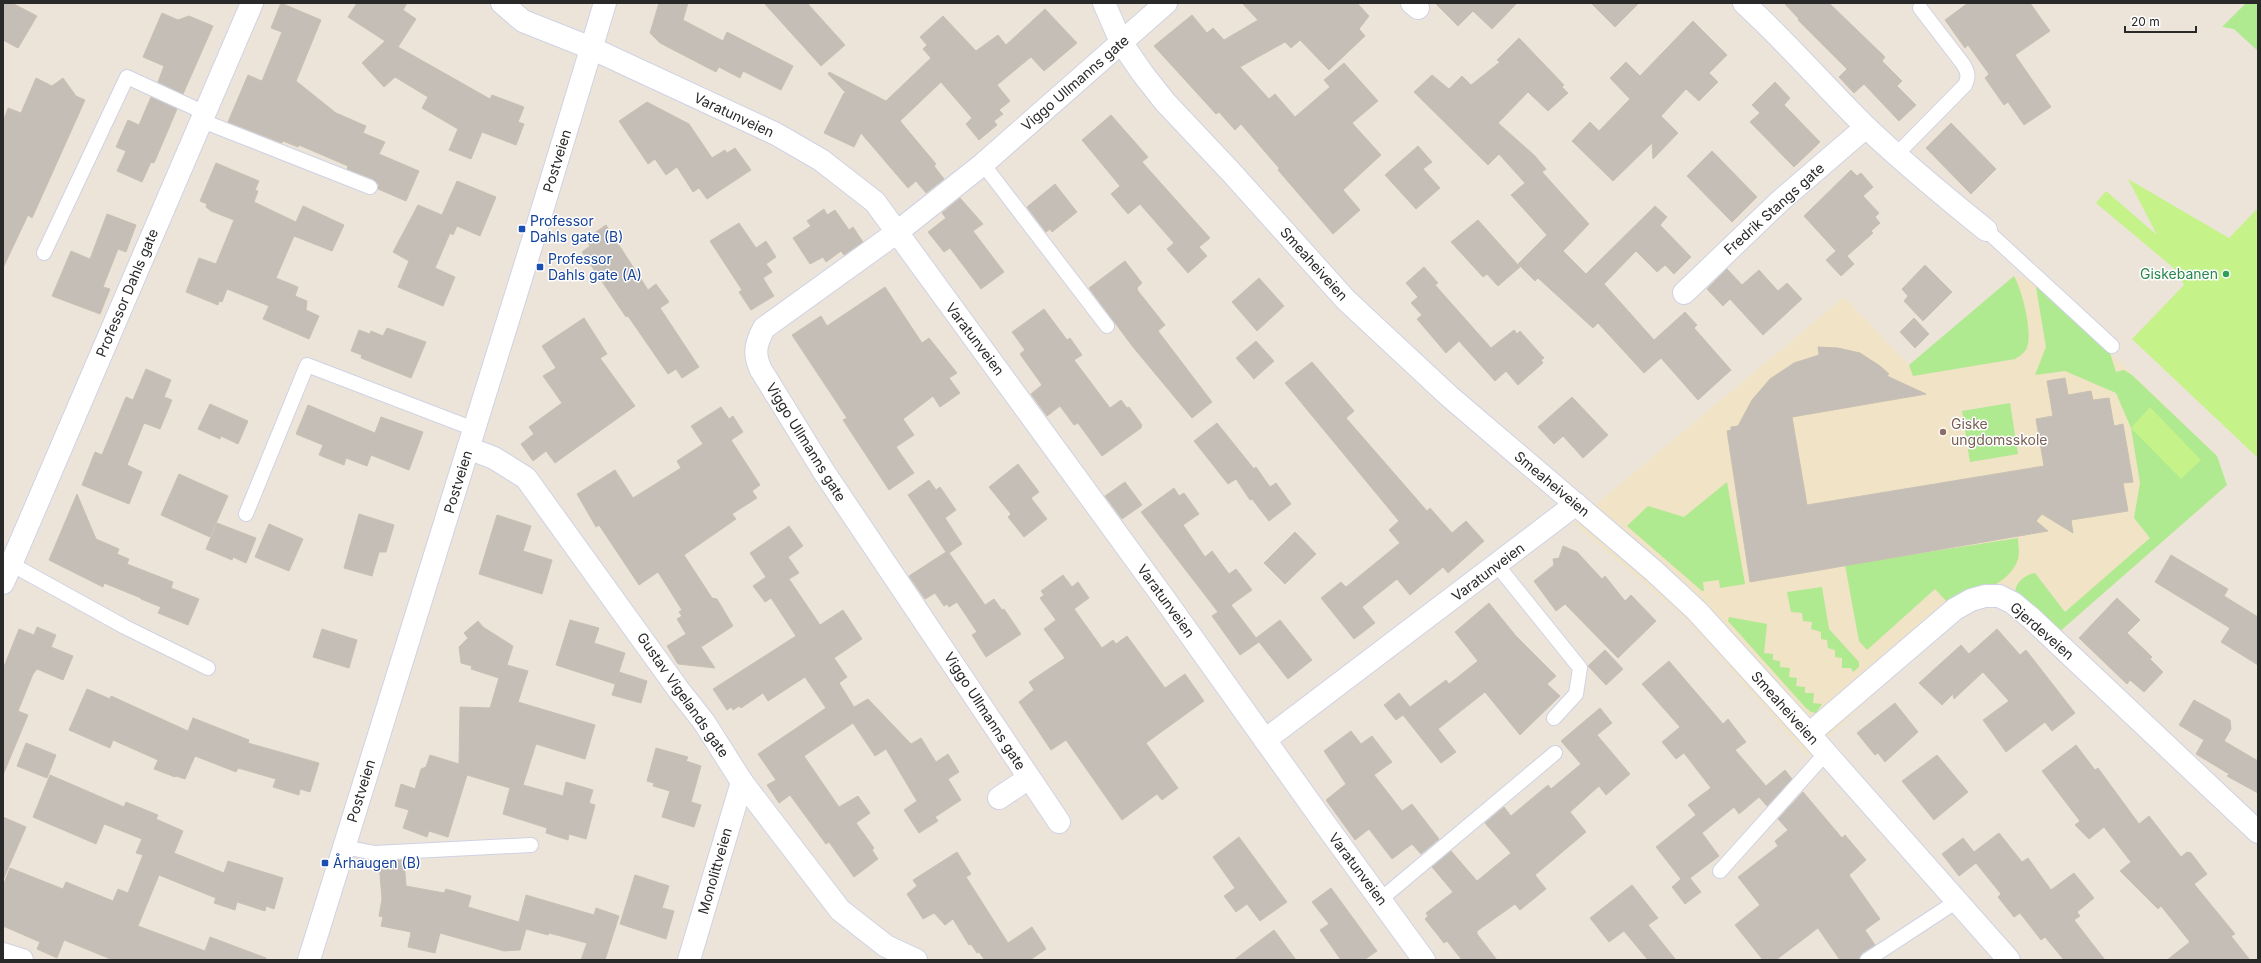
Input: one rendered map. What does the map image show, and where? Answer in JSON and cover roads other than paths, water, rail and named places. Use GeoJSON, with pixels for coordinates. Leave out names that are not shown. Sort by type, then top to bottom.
{"type":"FeatureCollection","features":[{"type":"Feature","properties":{"kind":"street","name":"Professor Dahls gate"},"geometry":{"type":"LineString","coordinates":[[7,574],[202,116],[252,3]]}},
{"type":"Feature","properties":{"kind":"street","name":"Varatunveien"},"geometry":{"type":"LineString","coordinates":[[502,3],[523,21],[591,48],[776,134],[821,160],[875,202],[896,233],[1166,601],[1424,960]]}},
{"type":"Feature","properties":{"kind":"street","name":"Postveien"},"geometry":{"type":"LineString","coordinates":[[309,960],[605,3]]}},
{"type":"Feature","properties":{"kind":"street","name":"Smeaheiveien"},"geometry":{"type":"LineString","coordinates":[[1104,3],[1121,42],[1165,102],[1231,172],[1346,300],[1448,396],[1654,571],[1697,611],[1826,753],[2009,960]]}},
{"type":"Feature","properties":{"kind":"street","name":"Viggo Ullmanns gate"},"geometry":{"type":"LineString","coordinates":[[1059,822],[928,624],[824,472],[756,360],[756,342],[764,328],[896,233],[983,164],[1166,3]]}},
{"type":"Feature","properties":{"kind":"street"},"geometry":{"type":"LineString","coordinates":[[1744,3],[1782,38],[1866,127],[1937,191],[1986,230]]}},
{"type":"Feature","properties":{"kind":"street","name":"Fredrik Stangs gate"},"geometry":{"type":"LineString","coordinates":[[1684,292],[1779,202],[1866,127]]}},
{"type":"Feature","properties":{"kind":"street","name":"Gustav Vigelands gate"},"geometry":{"type":"LineString","coordinates":[[471,438],[494,458],[526,478],[678,689],[704,722],[742,782],[840,910],[886,946],[916,960]]}},
{"type":"Feature","properties":{"kind":"street","name":"Varatunveien"},"geometry":{"type":"LineString","coordinates":[[1265,740],[1576,504]]}},
{"type":"Feature","properties":{"kind":"street","name":"Gjerdeveien"},"geometry":{"type":"LineString","coordinates":[[1809,734],[1955,609],[1985,596],[1999,596],[2013,603],[2031,618],[2258,832]]}},
{"type":"Feature","properties":{"kind":"street","name":"Viggo Ullmanns gate"},"geometry":{"type":"LineString","coordinates":[[999,798],[1029,778]]}},
{"type":"Feature","properties":{"kind":"street","name":"Monolittveien"},"geometry":{"type":"LineString","coordinates":[[689,960],[742,782]]}},
{"type":"Feature","properties":{"kind":"street"},"geometry":{"type":"LineString","coordinates":[[3,954],[22,960]]}},
{"type":"Feature","properties":{"kind":"lane"},"geometry":{"type":"LineString","coordinates":[[1897,154],[1965,85],[1968,79],[1967,70],[1963,64],[1920,8]]}},
{"type":"Feature","properties":{"kind":"lane"},"geometry":{"type":"LineString","coordinates":[[44,253],[126,77],[202,116],[370,187]]}},
{"type":"Feature","properties":{"kind":"lane"},"geometry":{"type":"LineString","coordinates":[[983,164],[1107,326]]}},
{"type":"Feature","properties":{"kind":"lane"},"geometry":{"type":"LineString","coordinates":[[1986,230],[2112,346]]}},
{"type":"Feature","properties":{"kind":"lane"},"geometry":{"type":"LineString","coordinates":[[246,514],[307,365],[471,438]]}},
{"type":"Feature","properties":{"kind":"lane"},"geometry":{"type":"LineString","coordinates":[[1497,565],[1580,668],[1576,694],[1554,718]]}},
{"type":"Feature","properties":{"kind":"lane"},"geometry":{"type":"LineString","coordinates":[[7,574],[125,627],[208,668]]}},
{"type":"Feature","properties":{"kind":"lane"},"geometry":{"type":"LineString","coordinates":[[1381,899],[1554,753]]}},
{"type":"Feature","properties":{"kind":"lane"},"geometry":{"type":"LineString","coordinates":[[1720,871],[1826,753]]}},
{"type":"Feature","properties":{"kind":"lane"},"geometry":{"type":"LineString","coordinates":[[344,847],[375,853],[531,845]]}},
{"type":"Feature","properties":{"kind":"lane"},"geometry":{"type":"LineString","coordinates":[[1867,960],[1957,901]]}},
{"type":"Feature","properties":{"kind":"place","name":"Professor Dahls gate (B)"},"geometry":{"type":"Point","coordinates":[522,229]}},
{"type":"Feature","properties":{"kind":"place","name":"Professor Dahls gate (A)"},"geometry":{"type":"Point","coordinates":[540,267]}},
{"type":"Feature","properties":{"kind":"place","name":"Giskebanen"},"geometry":{"type":"Point","coordinates":[2226,274]}},
{"type":"Feature","properties":{"kind":"place","name":"Giske ungdomsskole"},"geometry":{"type":"Point","coordinates":[1943,432]}},
{"type":"Feature","properties":{"kind":"place","name":"Århaugen (B)"},"geometry":{"type":"Point","coordinates":[325,863]}}]}
